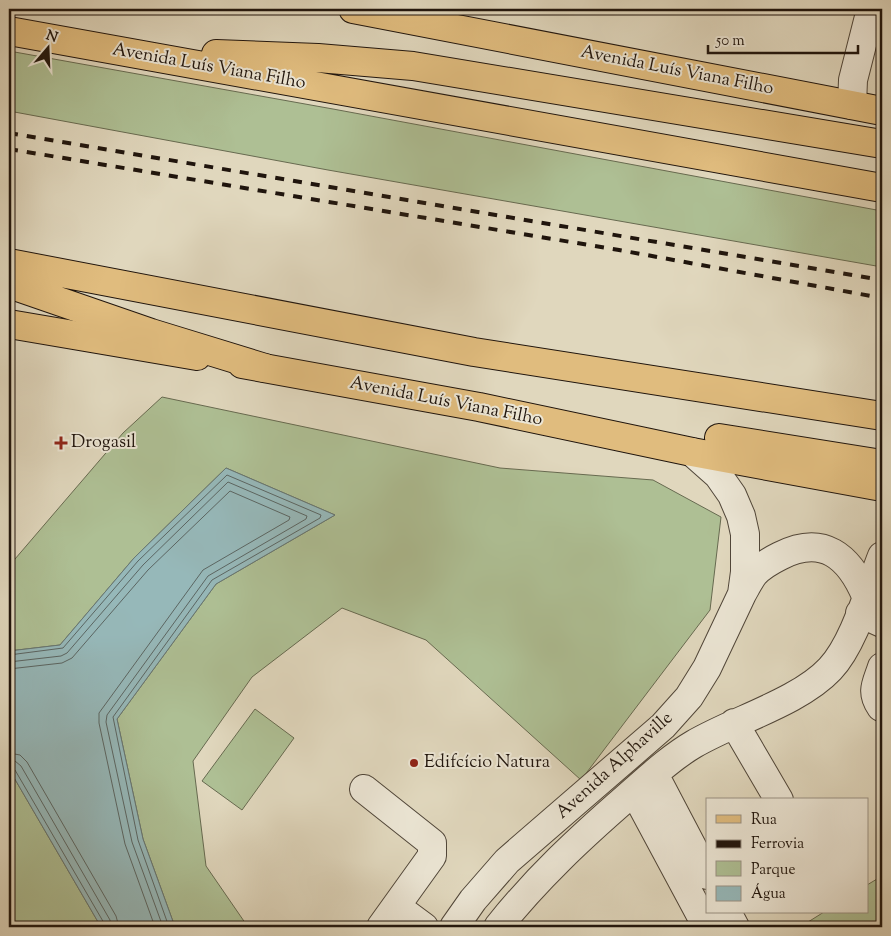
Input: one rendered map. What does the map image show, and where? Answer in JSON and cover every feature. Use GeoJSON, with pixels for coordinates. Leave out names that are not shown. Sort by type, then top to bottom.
{"type":"FeatureCollection","features":[{"type":"Feature","properties":{"kind":"main road","name":"Avenida Luís Viana Filho"},"geometry":{"type":"LineString","coordinates":[[353,9],[439,17],[882,111]]}},
{"type":"Feature","properties":{"kind":"main road","name":"Avenida Luís Viana Filho"},"geometry":{"type":"LineString","coordinates":[[9,31],[882,188]]}},
{"type":"Feature","properties":{"kind":"main road"},"geometry":{"type":"LineString","coordinates":[[114,50],[318,58],[413,66],[882,144]]}},
{"type":"Feature","properties":{"kind":"main road"},"geometry":{"type":"LineString","coordinates":[[9,263],[474,352],[882,416]]}},
{"type":"Feature","properties":{"kind":"main road"},"geometry":{"type":"LineString","coordinates":[[9,284],[151,333],[265,368]]}},
{"type":"Feature","properties":{"kind":"main road","name":"Avenida Luís Viana Filho"},"geometry":{"type":"LineString","coordinates":[[9,324],[479,407],[692,452],[882,487]]}},
{"type":"Feature","properties":{"kind":"main road"},"geometry":{"type":"LineString","coordinates":[[479,407],[679,432],[882,464]]}},
{"type":"Feature","properties":{"kind":"street"},"geometry":{"type":"LineString","coordinates":[[852,105],[853,80],[873,40],[871,9]]}},
{"type":"Feature","properties":{"kind":"street","name":"Avenida Alphaville"},"geometry":{"type":"LineString","coordinates":[[454,927],[473,900],[507,861],[650,739],[672,717],[689,697],[707,668],[742,594],[746,554],[745,534],[732,495],[718,475],[692,452]]}},
{"type":"Feature","properties":{"kind":"street"},"geometry":{"type":"LineString","coordinates":[[742,594],[755,573],[776,558],[791,550],[806,547],[820,548],[836,554],[848,564],[858,578],[870,611]]}},
{"type":"Feature","properties":{"kind":"street","name":"Avenida Alphaville"},"geometry":{"type":"LineString","coordinates":[[498,927],[548,870],[590,829],[654,774],[691,746],[734,723],[781,702],[824,676],[870,611],[882,556]]}},
{"type":"Feature","properties":{"kind":"street"},"geometry":{"type":"LineString","coordinates":[[881,707],[875,698],[874,689],[882,667]]}},
{"type":"Feature","properties":{"kind":"street"},"geometry":{"type":"LineString","coordinates":[[734,723],[778,798]]}},
{"type":"Feature","properties":{"kind":"street"},"geometry":{"type":"LineString","coordinates":[[654,774],[706,872]]}},
{"type":"Feature","properties":{"kind":"street"},"geometry":{"type":"LineString","coordinates":[[364,789],[432,843],[432,856],[389,917],[424,927]]}},
{"type":"Feature","properties":{"kind":"street"},"geometry":{"type":"LineString","coordinates":[[634,792],[707,927]]}},
{"type":"Feature","properties":{"kind":"street"},"geometry":{"type":"LineString","coordinates":[[728,914],[735,927]]}},
{"type":"Feature","properties":{"kind":"green space"},"geometry":{"type":"Polygon","coordinates":[[[9,51],[882,211],[882,267],[328,170],[9,111],[9,51]]]}},
{"type":"Feature","properties":{"kind":"green space"},"geometry":{"type":"Polygon","coordinates":[[[162,397],[500,468],[653,480],[721,517],[710,610],[581,780],[426,640],[342,608],[252,677],[193,761],[206,866],[248,927],[175,927],[143,839],[117,719],[216,584],[335,515],[226,468],[134,558],[60,645],[9,651],[9,566],[123,433],[162,397]]]}},
{"type":"Feature","properties":{"kind":"green space"},"geometry":{"type":"Polygon","coordinates":[[[255,709],[294,738],[242,810],[202,781],[255,709]]]}},
{"type":"Feature","properties":{"kind":"green space"},"geometry":{"type":"Polygon","coordinates":[[[9,769],[101,927],[9,927],[9,769]]]}},
{"type":"Feature","properties":{"kind":"green space"},"geometry":{"type":"Polygon","coordinates":[[[882,876],[882,927],[800,927],[821,914],[868,914],[868,884],[882,876]]]}},
{"type":"Feature","properties":{"kind":"water"},"geometry":{"type":"Polygon","coordinates":[[[226,468],[335,515],[216,584],[117,719],[143,839],[175,927],[101,927],[9,769],[9,651],[60,645],[134,558],[226,468]]]}},
{"type":"Feature","properties":{"kind":"railway"},"geometry":{"type":"LineString","coordinates":[[9,133],[882,280]]}},
{"type":"Feature","properties":{"kind":"railway"},"geometry":{"type":"LineString","coordinates":[[9,149],[619,250],[882,298]]}},
{"type":"Feature","properties":{"kind":"place","name":"Drogasil"},"geometry":{"type":"Point","coordinates":[61,443]}},
{"type":"Feature","properties":{"kind":"place","name":"Edifcício Natura"},"geometry":{"type":"Point","coordinates":[414,763]}}]}
